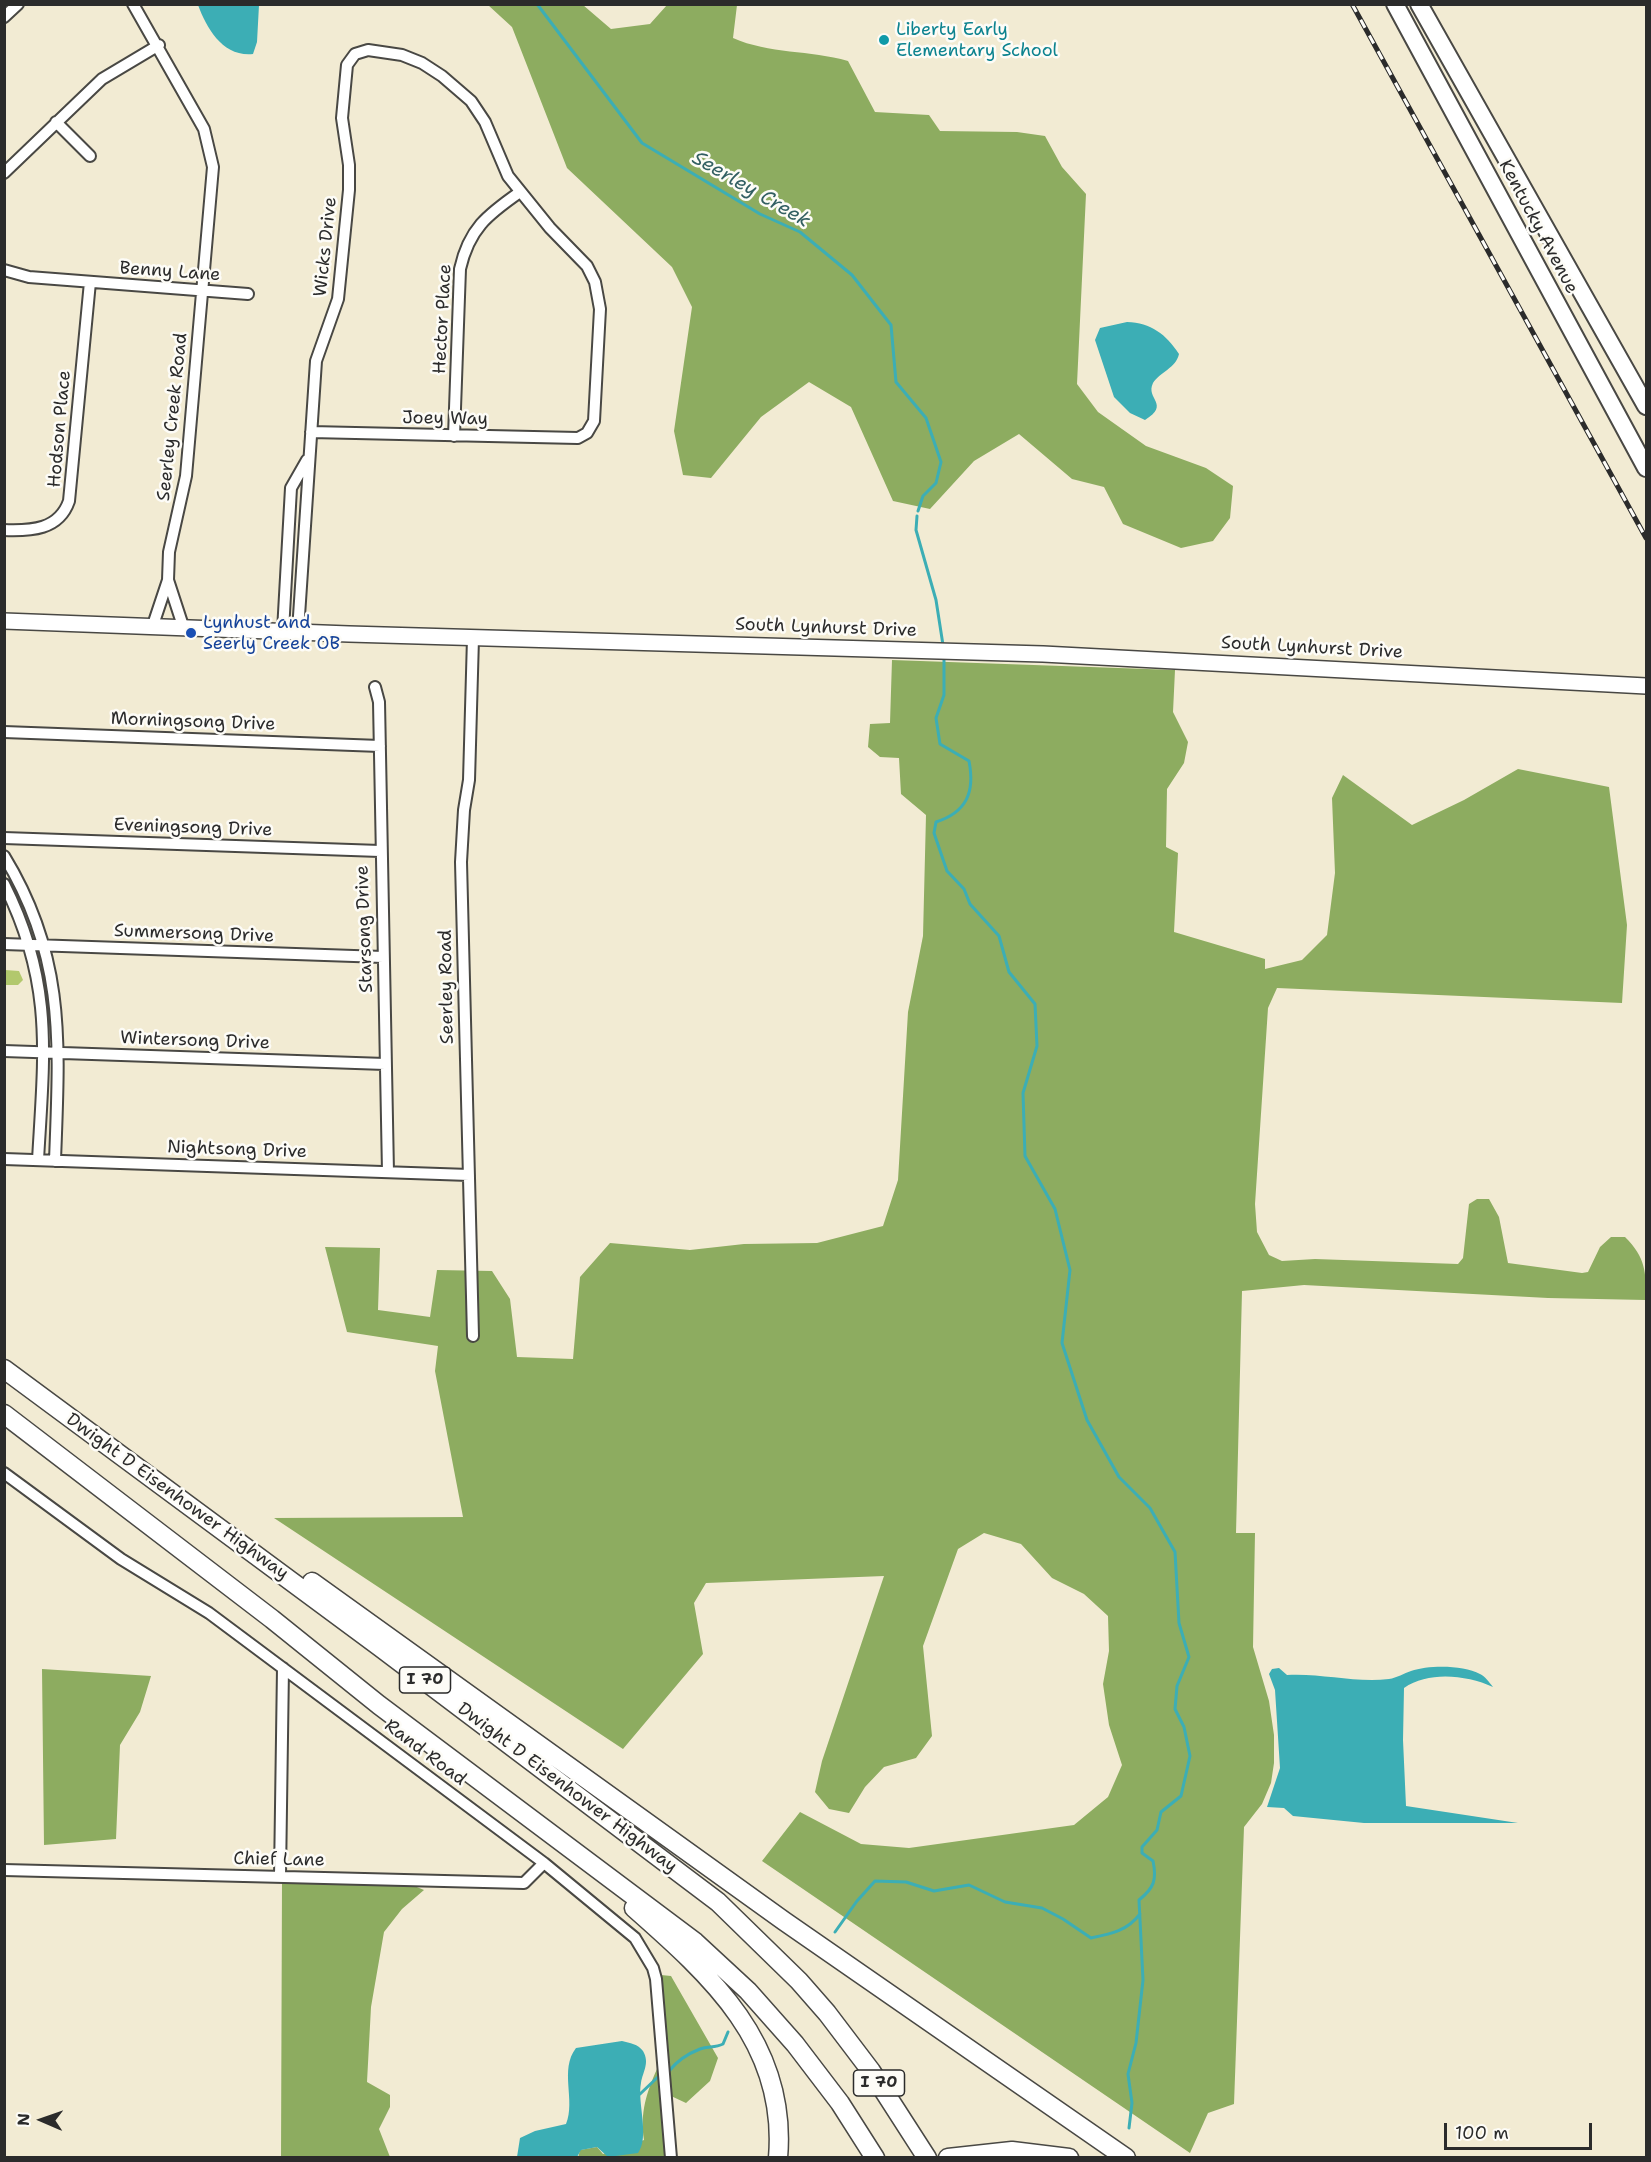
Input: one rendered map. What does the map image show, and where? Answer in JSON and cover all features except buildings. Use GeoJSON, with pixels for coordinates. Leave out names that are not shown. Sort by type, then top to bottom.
{"type":"FeatureCollection","features":[{"type":"Feature","properties":{"kind":"highway","name":"Dwight D Eisenhower Highway"},"geometry":{"type":"LineString","coordinates":[[4,1370],[140,1468],[718,1902],[772,1953],[827,2013],[871,2071],[927,2157]]}},
{"type":"Feature","properties":{"kind":"highway","name":"Dwight D Eisenhower Highway"},"geometry":{"type":"LineString","coordinates":[[4,1414],[272,1619],[379,1705],[671,1922],[748,1991],[818,2073],[874,2157]]}},
{"type":"Feature","properties":{"kind":"highway"},"geometry":{"type":"LineString","coordinates":[[140,1468],[291,1566],[784,1922],[1126,2157]]}},
{"type":"Feature","properties":{"kind":"highway"},"geometry":{"type":"LineString","coordinates":[[551,1834],[682,1951],[738,2012],[758,2046],[770,2083],[776,2113],[778,2157]]}},
{"type":"Feature","properties":{"kind":"highway"},"geometry":{"type":"LineString","coordinates":[[950,2157],[1012,2151],[1069,2157]]}},
{"type":"Feature","properties":{"kind":"main road","name":"Kentucky Avenue"},"geometry":{"type":"LineString","coordinates":[[1395,4],[1647,468]]}},
{"type":"Feature","properties":{"kind":"main road","name":"Kentucky Avenue"},"geometry":{"type":"LineString","coordinates":[[1419,4],[1647,406]]}},
{"type":"Feature","properties":{"kind":"main road","name":"South Lynhurst Drive"},"geometry":{"type":"LineString","coordinates":[[4,621],[473,638],[936,650],[1297,666],[1647,686]]}},
{"type":"Feature","properties":{"kind":"street"},"geometry":{"type":"LineString","coordinates":[[4,17],[18,4]]}},
{"type":"Feature","properties":{"kind":"street","name":"Seerley Creek Road"},"geometry":{"type":"LineString","coordinates":[[133,4],[159,45],[204,129],[211,151],[212,172],[186,476],[169,552],[168,580],[153,625]]}},
{"type":"Feature","properties":{"kind":"street"},"geometry":{"type":"LineString","coordinates":[[4,173],[106,76],[159,45]]}},
{"type":"Feature","properties":{"kind":"street","name":"Wicks Drive"},"geometry":{"type":"LineString","coordinates":[[291,631],[309,458],[316,361],[338,299],[349,190],[349,165],[342,118],[347,64],[355,54],[368,50],[402,56],[422,63],[442,76],[471,101],[485,122],[508,176],[520,192]]}},
{"type":"Feature","properties":{"kind":"street"},"geometry":{"type":"LineString","coordinates":[[56,122],[90,156]]}},
{"type":"Feature","properties":{"kind":"street","name":"Hector Place"},"geometry":{"type":"LineString","coordinates":[[454,436],[460,269],[465,246],[478,226],[494,210],[520,192]]}},
{"type":"Feature","properties":{"kind":"street","name":"Joey Way"},"geometry":{"type":"LineString","coordinates":[[311,432],[578,438],[587,433],[594,421],[597,396],[600,309],[595,282],[588,266],[550,228],[520,192]]}},
{"type":"Feature","properties":{"kind":"street","name":"Benny Lane"},"geometry":{"type":"LineString","coordinates":[[4,270],[26,277],[248,294]]}},
{"type":"Feature","properties":{"kind":"street","name":"Hodson Place"},"geometry":{"type":"LineString","coordinates":[[4,530],[42,528],[53,522],[67,506],[72,489],[90,282]]}},
{"type":"Feature","properties":{"kind":"street","name":"Wicks Drive"},"geometry":{"type":"LineString","coordinates":[[291,631],[291,488],[309,458]]}},
{"type":"Feature","properties":{"kind":"street","name":"Seerley Creek Road"},"geometry":{"type":"LineString","coordinates":[[168,580],[183,626]]}},
{"type":"Feature","properties":{"kind":"street","name":"Seerley Road"},"geometry":{"type":"LineString","coordinates":[[473,638],[469,780],[464,810],[461,862],[473,1336]]}},
{"type":"Feature","properties":{"kind":"street","name":"Starsong Drive"},"geometry":{"type":"LineString","coordinates":[[375,687],[379,702],[382,957],[388,1172]]}},
{"type":"Feature","properties":{"kind":"street","name":"Morningsong Drive"},"geometry":{"type":"LineString","coordinates":[[4,732],[380,746]]}},
{"type":"Feature","properties":{"kind":"street","name":"Eveningsong Drive"},"geometry":{"type":"LineString","coordinates":[[4,838],[380,850]]}},
{"type":"Feature","properties":{"kind":"street"},"geometry":{"type":"LineString","coordinates":[[4,856],[32,907],[52,975],[59,1053],[55,1161]]}},
{"type":"Feature","properties":{"kind":"street"},"geometry":{"type":"LineString","coordinates":[[4,884],[31,945],[41,990],[44,1053],[38,1160]]}},
{"type":"Feature","properties":{"kind":"street","name":"Summersong Drive"},"geometry":{"type":"LineString","coordinates":[[4,944],[382,957]]}},
{"type":"Feature","properties":{"kind":"street","name":"Wintersong Drive"},"geometry":{"type":"LineString","coordinates":[[4,1052],[385,1064]]}},
{"type":"Feature","properties":{"kind":"street","name":"Nightsong Drive"},"geometry":{"type":"LineString","coordinates":[[4,1159],[469,1175]]}},
{"type":"Feature","properties":{"kind":"street","name":"Rand Road"},"geometry":{"type":"LineString","coordinates":[[4,1473],[121,1559],[186,1597],[283,1668],[544,1863],[635,1938],[653,1968],[671,2157]]}},
{"type":"Feature","properties":{"kind":"street"},"geometry":{"type":"LineString","coordinates":[[280,1876],[283,1668]]}},
{"type":"Feature","properties":{"kind":"street","name":"Chief Lane"},"geometry":{"type":"LineString","coordinates":[[4,1870],[524,1883],[544,1863]]}},
{"type":"Feature","properties":{"kind":"green space"},"geometry":{"type":"Polygon","coordinates":[[[488,5],[583,5],[611,29],[650,24],[667,5],[737,5],[733,38],[761,47],[848,61],[875,112],[929,115],[940,131],[1017,132],[1045,136],[1062,167],[1086,194],[1077,384],[1098,412],[1146,446],[1206,468],[1233,486],[1230,518],[1213,541],[1181,548],[1123,524],[1104,487],[1072,479],[1019,434],[974,461],[930,509],[893,501],[851,407],[809,382],[761,417],[711,478],[683,475],[674,431],[692,307],[672,267],[567,168],[512,27],[488,5]]]}},
{"type":"Feature","properties":{"kind":"green space"},"geometry":{"type":"Polygon","coordinates":[[[892,660],[1175,670],[1173,712],[1188,742],[1184,763],[1167,789],[1166,847],[1178,853],[1174,932],[1265,959],[1265,969],[1302,960],[1327,935],[1335,873],[1332,798],[1343,775],[1412,825],[1464,800],[1518,769],[1609,787],[1627,925],[1622,1003],[1277,988],[1268,1008],[1255,1204],[1257,1232],[1269,1255],[1282,1261],[1315,1259],[1458,1264],[1463,1258],[1469,1204],[1477,1199],[1489,1199],[1499,1217],[1508,1263],[1588,1272],[1600,1247],[1611,1237],[1625,1237],[1641,1259],[1646,1281],[1646,1300],[1548,1298],[1304,1285],[1242,1291],[1236,1533],[1255,1533],[1253,1647],[1269,1701],[1274,1735],[1274,1763],[1271,1783],[1262,1804],[1244,1827],[1234,2104],[1208,2113],[1190,2153],[762,1861],[800,1812],[861,1844],[909,1848],[1074,1825],[1108,1797],[1122,1765],[1109,1725],[1103,1684],[1109,1651],[1108,1616],[1084,1594],[1052,1578],[1021,1544],[984,1533],[958,1549],[923,1646],[932,1736],[916,1758],[884,1767],[865,1787],[849,1813],[829,1809],[815,1792],[822,1761],[884,1576],[706,1583],[694,1603],[703,1654],[623,1749],[274,1518],[463,1517],[435,1371],[438,1346],[347,1332],[325,1247],[380,1248],[378,1310],[430,1317],[437,1270],[492,1271],[510,1299],[517,1357],[573,1359],[580,1277],[610,1243],[690,1250],[744,1244],[817,1243],[883,1226],[898,1180],[908,1012],[923,936],[926,815],[901,794],[899,758],[880,757],[868,747],[870,724],[890,723],[892,660]]]}},
{"type":"Feature","properties":{"kind":"green space"},"geometry":{"type":"Polygon","coordinates":[[[5,970],[19,971],[23,980],[18,985],[5,985],[5,970]]]}},
{"type":"Feature","properties":{"kind":"green space"},"geometry":{"type":"Polygon","coordinates":[[[42,1669],[151,1676],[140,1712],[120,1745],[116,1839],[44,1845],[42,1669]]]}},
{"type":"Feature","properties":{"kind":"green space"},"geometry":{"type":"Polygon","coordinates":[[[282,1882],[412,1885],[424,1890],[402,1909],[384,1932],[371,2007],[367,2082],[390,2095],[390,2107],[379,2129],[390,2157],[281,2158],[282,1882]]]}},
{"type":"Feature","properties":{"kind":"green space"},"geometry":{"type":"Polygon","coordinates":[[[661,1975],[671,1976],[718,2058],[710,2081],[686,2103],[671,2096],[667,2076],[661,1975]]]}},
{"type":"Feature","properties":{"kind":"green space"},"geometry":{"type":"Polygon","coordinates":[[[657,2069],[667,2157],[578,2158],[580,2150],[597,2147],[603,2154],[644,2140],[645,2104],[657,2069]]]}},
{"type":"Feature","properties":{"kind":"water"},"geometry":{"type":"Polygon","coordinates":[[[198,5],[259,5],[257,42],[253,54],[233,51],[218,40],[211,32],[198,5]]]}},
{"type":"Feature","properties":{"kind":"water"},"geometry":{"type":"Polygon","coordinates":[[[1127,322],[1151,327],[1163,335],[1179,354],[1175,363],[1153,383],[1151,389],[1157,405],[1156,410],[1145,420],[1130,413],[1114,397],[1095,340],[1100,328],[1127,322]]]}},
{"type":"Feature","properties":{"kind":"water"},"geometry":{"type":"Polygon","coordinates":[[[1436,1667],[1465,1669],[1482,1675],[1493,1687],[1460,1678],[1436,1677],[1404,1688],[1403,1740],[1406,1806],[1518,1823],[1364,1823],[1293,1816],[1284,1808],[1267,1807],[1280,1768],[1275,1690],[1269,1674],[1272,1669],[1279,1668],[1287,1675],[1364,1680],[1395,1678],[1418,1669],[1436,1667]]]}},
{"type":"Feature","properties":{"kind":"water"},"geometry":{"type":"Polygon","coordinates":[[[622,2041],[639,2047],[646,2059],[640,2091],[643,2138],[638,2153],[608,2157],[597,2147],[581,2150],[577,2157],[517,2157],[520,2138],[535,2131],[566,2124],[569,2115],[569,2066],[576,2048],[622,2041]]]}},
{"type":"Feature","properties":{"kind":"waterway","name":"Seerley Creek"},"geometry":{"type":"LineString","coordinates":[[537,4],[642,143],[760,214],[800,232],[852,275],[891,325],[896,382],[926,418],[941,462],[936,483],[923,496],[918,511]]}},
{"type":"Feature","properties":{"kind":"waterway","name":"Seerley Creek"},"geometry":{"type":"LineString","coordinates":[[917,516],[916,530],[936,600],[943,645]]}},
{"type":"Feature","properties":{"kind":"waterway","name":"Seerley Creek"},"geometry":{"type":"LineString","coordinates":[[944,655],[944,695],[936,718],[940,744],[969,761],[971,782],[962,806],[947,818],[936,822],[934,833],[947,871],[964,889],[970,904],[999,936],[1009,972],[1035,1004],[1037,1046],[1023,1093],[1025,1156],[1055,1209],[1070,1270],[1062,1343],[1087,1420],[1119,1477],[1150,1508],[1175,1552],[1179,1623],[1189,1657],[1177,1686],[1175,1709],[1184,1727],[1190,1756],[1181,1796],[1161,1812],[1157,1830],[1142,1847],[1142,1853],[1153,1861],[1155,1873],[1151,1887],[1139,1900],[1143,1980],[1136,2043],[1128,2074],[1132,2103],[1129,2128]]}},
{"type":"Feature","properties":{"kind":"waterway"},"geometry":{"type":"LineString","coordinates":[[835,1932],[857,1901],[875,1881],[906,1882],[934,1891],[969,1885],[1005,1902],[1042,1908],[1091,1938],[1124,1928],[1140,1914]]}},
{"type":"Feature","properties":{"kind":"waterway"},"geometry":{"type":"LineString","coordinates":[[669,2071],[691,2053],[723,2044],[728,2032]]}},
{"type":"Feature","properties":{"kind":"waterway"},"geometry":{"type":"LineString","coordinates":[[640,2094],[660,2075]]}},
{"type":"Feature","properties":{"kind":"railway"},"geometry":{"type":"LineString","coordinates":[[1352,4],[1646,538]]}},
{"type":"Feature","properties":{"kind":"place","name":"Liberty Early Elementary School"},"geometry":{"type":"Point","coordinates":[884,40]}},
{"type":"Feature","properties":{"kind":"place","name":"Lynhust and Seerly Creek OB"},"geometry":{"type":"Point","coordinates":[191,633]}}]}
